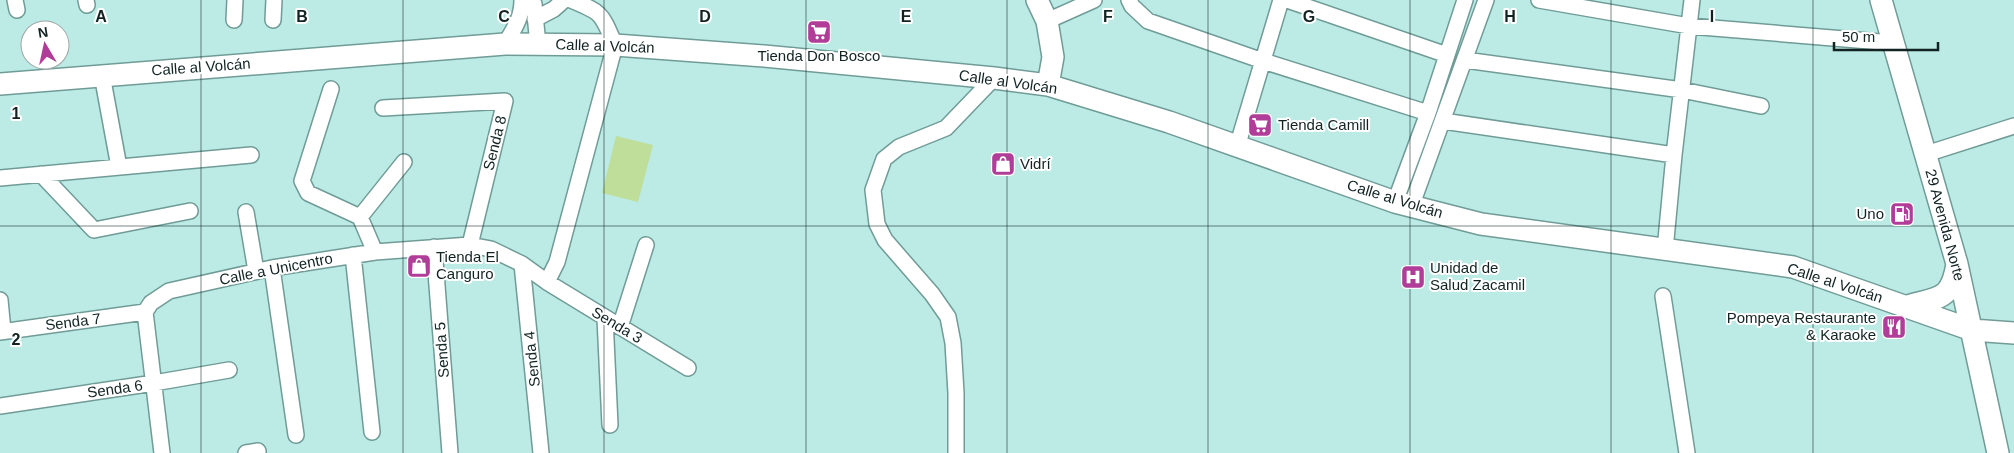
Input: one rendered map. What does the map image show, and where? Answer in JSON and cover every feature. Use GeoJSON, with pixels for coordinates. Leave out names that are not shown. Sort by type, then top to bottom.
{"type":"FeatureCollection","features":[{"type":"Feature","properties":{"kind":"main road"},"geometry":{"type":"LineString","coordinates":[[1037,0],[1047,21],[1053,57],[1048,85]]}},
{"type":"Feature","properties":{"kind":"main road","name":"29 Avenida Norte"},"geometry":{"type":"LineString","coordinates":[[1881,0],[1956,264],[1998,453]]}},
{"type":"Feature","properties":{"kind":"main road","name":"Calle al Volcán"},"geometry":{"type":"LineString","coordinates":[[0,84],[505,44],[615,44],[994,78],[1048,85],[1169,122],[1403,204],[1481,224],[1793,267],[1972,330],[2014,333]]}},
{"type":"Feature","properties":{"kind":"main road"},"geometry":{"type":"LineString","coordinates":[[1907,306],[1946,294],[1954,283],[1956,264]]}},
{"type":"Feature","properties":{"kind":"street"},"geometry":{"type":"LineString","coordinates":[[234,20],[235,0]]}},
{"type":"Feature","properties":{"kind":"street"},"geometry":{"type":"LineString","coordinates":[[273,20],[274,0]]}},
{"type":"Feature","properties":{"kind":"street"},"geometry":{"type":"LineString","coordinates":[[505,44],[520,20],[522,0]]}},
{"type":"Feature","properties":{"kind":"street"},"geometry":{"type":"LineString","coordinates":[[531,0],[534,4],[538,45]]}},
{"type":"Feature","properties":{"kind":"street"},"geometry":{"type":"LineString","coordinates":[[536,19],[554,10],[564,0]]}},
{"type":"Feature","properties":{"kind":"street"},"geometry":{"type":"LineString","coordinates":[[547,282],[557,262],[615,44],[604,18],[595,10],[571,0]]}},
{"type":"Feature","properties":{"kind":"street"},"geometry":{"type":"LineString","coordinates":[[1047,21],[1094,0]]}},
{"type":"Feature","properties":{"kind":"street"},"geometry":{"type":"LineString","coordinates":[[1129,0],[1132,6],[1148,21],[1264,61],[1428,112]]}},
{"type":"Feature","properties":{"kind":"street"},"geometry":{"type":"LineString","coordinates":[[1237,147],[1282,0]]}},
{"type":"Feature","properties":{"kind":"street"},"geometry":{"type":"LineString","coordinates":[[1288,0],[1447,55]]}},
{"type":"Feature","properties":{"kind":"street"},"geometry":{"type":"LineString","coordinates":[[1403,204],[1414,151],[1465,0]]}},
{"type":"Feature","properties":{"kind":"street"},"geometry":{"type":"LineString","coordinates":[[1403,204],[1429,157],[1486,0]]}},
{"type":"Feature","properties":{"kind":"street"},"geometry":{"type":"LineString","coordinates":[[1539,0],[1689,26],[1893,43]]}},
{"type":"Feature","properties":{"kind":"street"},"geometry":{"type":"LineString","coordinates":[[1665,250],[1692,0]]}},
{"type":"Feature","properties":{"kind":"street"},"geometry":{"type":"LineString","coordinates":[[1465,60],[1682,90],[1761,106]]}},
{"type":"Feature","properties":{"kind":"street"},"geometry":{"type":"LineString","coordinates":[[102,75],[119,167]]}},
{"type":"Feature","properties":{"kind":"street"},"geometry":{"type":"LineString","coordinates":[[956,453],[956,393],[953,343],[948,317],[932,294],[885,240],[877,224],[873,190],[884,159],[899,147],[946,128],[994,78]]}},
{"type":"Feature","properties":{"kind":"street"},"geometry":{"type":"LineString","coordinates":[[331,88],[302,181],[308,193],[360,217],[375,252]]}},
{"type":"Feature","properties":{"kind":"street","name":"Senda 8"},"geometry":{"type":"LineString","coordinates":[[383,108],[505,101],[470,245]]}},
{"type":"Feature","properties":{"kind":"street"},"geometry":{"type":"LineString","coordinates":[[1443,120],[1674,155]]}},
{"type":"Feature","properties":{"kind":"street"},"geometry":{"type":"LineString","coordinates":[[1926,154],[2014,126]]}},
{"type":"Feature","properties":{"kind":"street"},"geometry":{"type":"LineString","coordinates":[[1414,151],[1429,157]]}},
{"type":"Feature","properties":{"kind":"street"},"geometry":{"type":"LineString","coordinates":[[0,178],[251,155]]}},
{"type":"Feature","properties":{"kind":"street"},"geometry":{"type":"LineString","coordinates":[[360,217],[404,162]]}},
{"type":"Feature","properties":{"kind":"street"},"geometry":{"type":"LineString","coordinates":[[41,174],[94,230],[190,211]]}},
{"type":"Feature","properties":{"kind":"street"},"geometry":{"type":"LineString","coordinates":[[246,212],[256,271]]}},
{"type":"Feature","properties":{"kind":"street","name":"Calle a Unicentro"},"geometry":{"type":"LineString","coordinates":[[146,312],[151,303],[169,291],[256,271],[375,252],[434,247],[470,245],[491,249],[522,264],[547,282]]}},
{"type":"Feature","properties":{"kind":"street"},"geometry":{"type":"LineString","coordinates":[[620,327],[646,245]]}},
{"type":"Feature","properties":{"kind":"street","name":"Senda 5"},"geometry":{"type":"LineString","coordinates":[[434,247],[450,453]]}},
{"type":"Feature","properties":{"kind":"street"},"geometry":{"type":"LineString","coordinates":[[353,255],[372,432]]}},
{"type":"Feature","properties":{"kind":"street","name":"Senda 4"},"geometry":{"type":"LineString","coordinates":[[522,264],[541,453]]}},
{"type":"Feature","properties":{"kind":"street"},"geometry":{"type":"LineString","coordinates":[[272,268],[296,435]]}},
{"type":"Feature","properties":{"kind":"street","name":"Senda 3"},"geometry":{"type":"LineString","coordinates":[[547,282],[688,368]]}},
{"type":"Feature","properties":{"kind":"street"},"geometry":{"type":"LineString","coordinates":[[1663,296],[1687,453]]}},
{"type":"Feature","properties":{"kind":"street"},"geometry":{"type":"LineString","coordinates":[[0,300],[2,331]]}},
{"type":"Feature","properties":{"kind":"street"},"geometry":{"type":"LineString","coordinates":[[146,312],[162,453]]}},
{"type":"Feature","properties":{"kind":"street","name":"Senda 7"},"geometry":{"type":"LineString","coordinates":[[2,331],[146,312]]}},
{"type":"Feature","properties":{"kind":"street"},"geometry":{"type":"LineString","coordinates":[[605,318],[610,425]]}},
{"type":"Feature","properties":{"kind":"street","name":"Senda 6"},"geometry":{"type":"LineString","coordinates":[[0,406],[154,384],[230,370]]}},
{"type":"Feature","properties":{"kind":"green space"},"geometry":{"type":"Polygon","coordinates":[[[616,136],[653,145],[638,202],[602,193],[616,136]]]}},
{"type":"Feature","properties":{"kind":"place","name":"Tienda Don Bosco"},"geometry":{"type":"Point","coordinates":[819,32]}},
{"type":"Feature","properties":{"kind":"place","name":"Tienda Camill"},"geometry":{"type":"Point","coordinates":[1260,125]}},
{"type":"Feature","properties":{"kind":"place","name":"Vidrí"},"geometry":{"type":"Point","coordinates":[1003,164]}},
{"type":"Feature","properties":{"kind":"place","name":"Uno"},"geometry":{"type":"Point","coordinates":[1902,214]}},
{"type":"Feature","properties":{"kind":"place","name":"Tienda El Canguro"},"geometry":{"type":"Point","coordinates":[419,266]}},
{"type":"Feature","properties":{"kind":"place","name":"Unidad de Salud Zacamil"},"geometry":{"type":"Point","coordinates":[1413,277]}},
{"type":"Feature","properties":{"kind":"place","name":"Pompeya Restaurante & Karaoke"},"geometry":{"type":"Point","coordinates":[1894,327]}}]}
